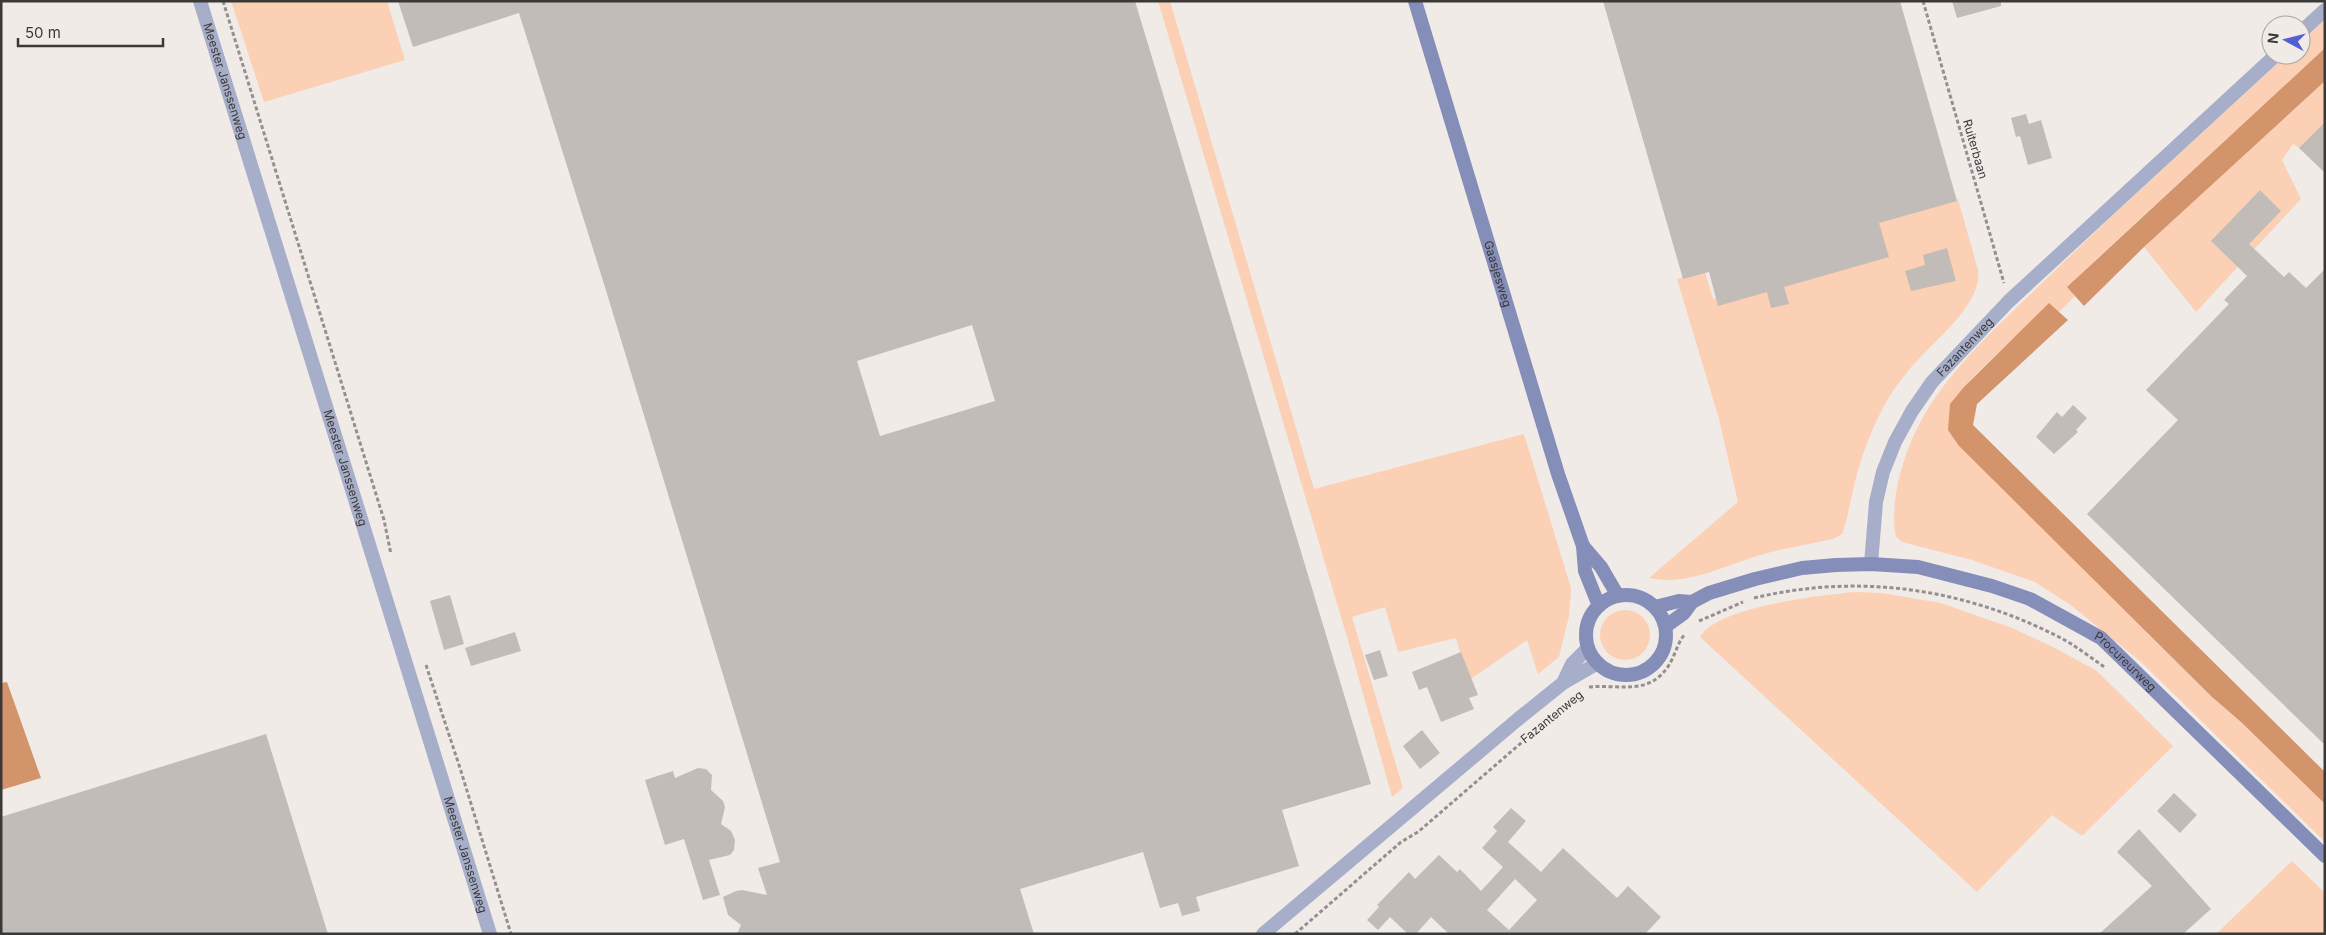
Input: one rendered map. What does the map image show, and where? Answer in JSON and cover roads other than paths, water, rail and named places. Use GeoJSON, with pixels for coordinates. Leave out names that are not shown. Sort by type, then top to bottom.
{"type":"FeatureCollection","features":[{"type":"Feature","properties":{"kind":"main road","name":"Gaasjesweg"},"geometry":{"type":"LineString","coordinates":[[1415,1],[1558,474],[1583,546],[1585,571],[1599,606]]}},
{"type":"Feature","properties":{"kind":"main road","name":"Gaasjesweg"},"geometry":{"type":"LineString","coordinates":[[1583,546],[1601,567],[1618,596]]}},
{"type":"Feature","properties":{"kind":"main road"},"geometry":{"type":"LineString","coordinates":[[1666,626],[1684,613],[1692,602],[1709,593],[1755,578],[1802,568],[1871,564]]}},
{"type":"Feature","properties":{"kind":"main road","name":"Procureurweg"},"geometry":{"type":"LineString","coordinates":[[1871,564],[1918,567],[1992,586],[2030,599],[2101,638],[2325,856]]}},
{"type":"Feature","properties":{"kind":"main road"},"geometry":{"type":"LineString","coordinates":[[1618,596],[1638,596],[1655,607],[1666,626],[1666,637],[1661,656],[1648,669],[1629,675],[1610,672],[1598,663],[1588,648],[1586,637],[1588,624],[1599,606],[1618,596]]}},
{"type":"Feature","properties":{"kind":"main road"},"geometry":{"type":"LineString","coordinates":[[1655,607],[1679,601],[1692,602]]}},
{"type":"Feature","properties":{"kind":"street","name":"Meester Janssenweg"},"geometry":{"type":"LineString","coordinates":[[200,1],[490,934]]}},
{"type":"Feature","properties":{"kind":"street"},"geometry":{"type":"LineString","coordinates":[[2311,23],[2325,10]]}},
{"type":"Feature","properties":{"kind":"street","name":"Fazantenweg"},"geometry":{"type":"LineString","coordinates":[[1871,564],[1876,502],[1883,472],[1895,442],[1912,411],[1932,382],[2010,301],[2265,65]]}},
{"type":"Feature","properties":{"kind":"street","name":"Fazantenweg"},"geometry":{"type":"LineString","coordinates":[[1562,683],[1572,664],[1588,648]]}},
{"type":"Feature","properties":{"kind":"street","name":"Fazantenweg"},"geometry":{"type":"LineString","coordinates":[[1263,934],[1562,683],[1598,663]]}}]}
